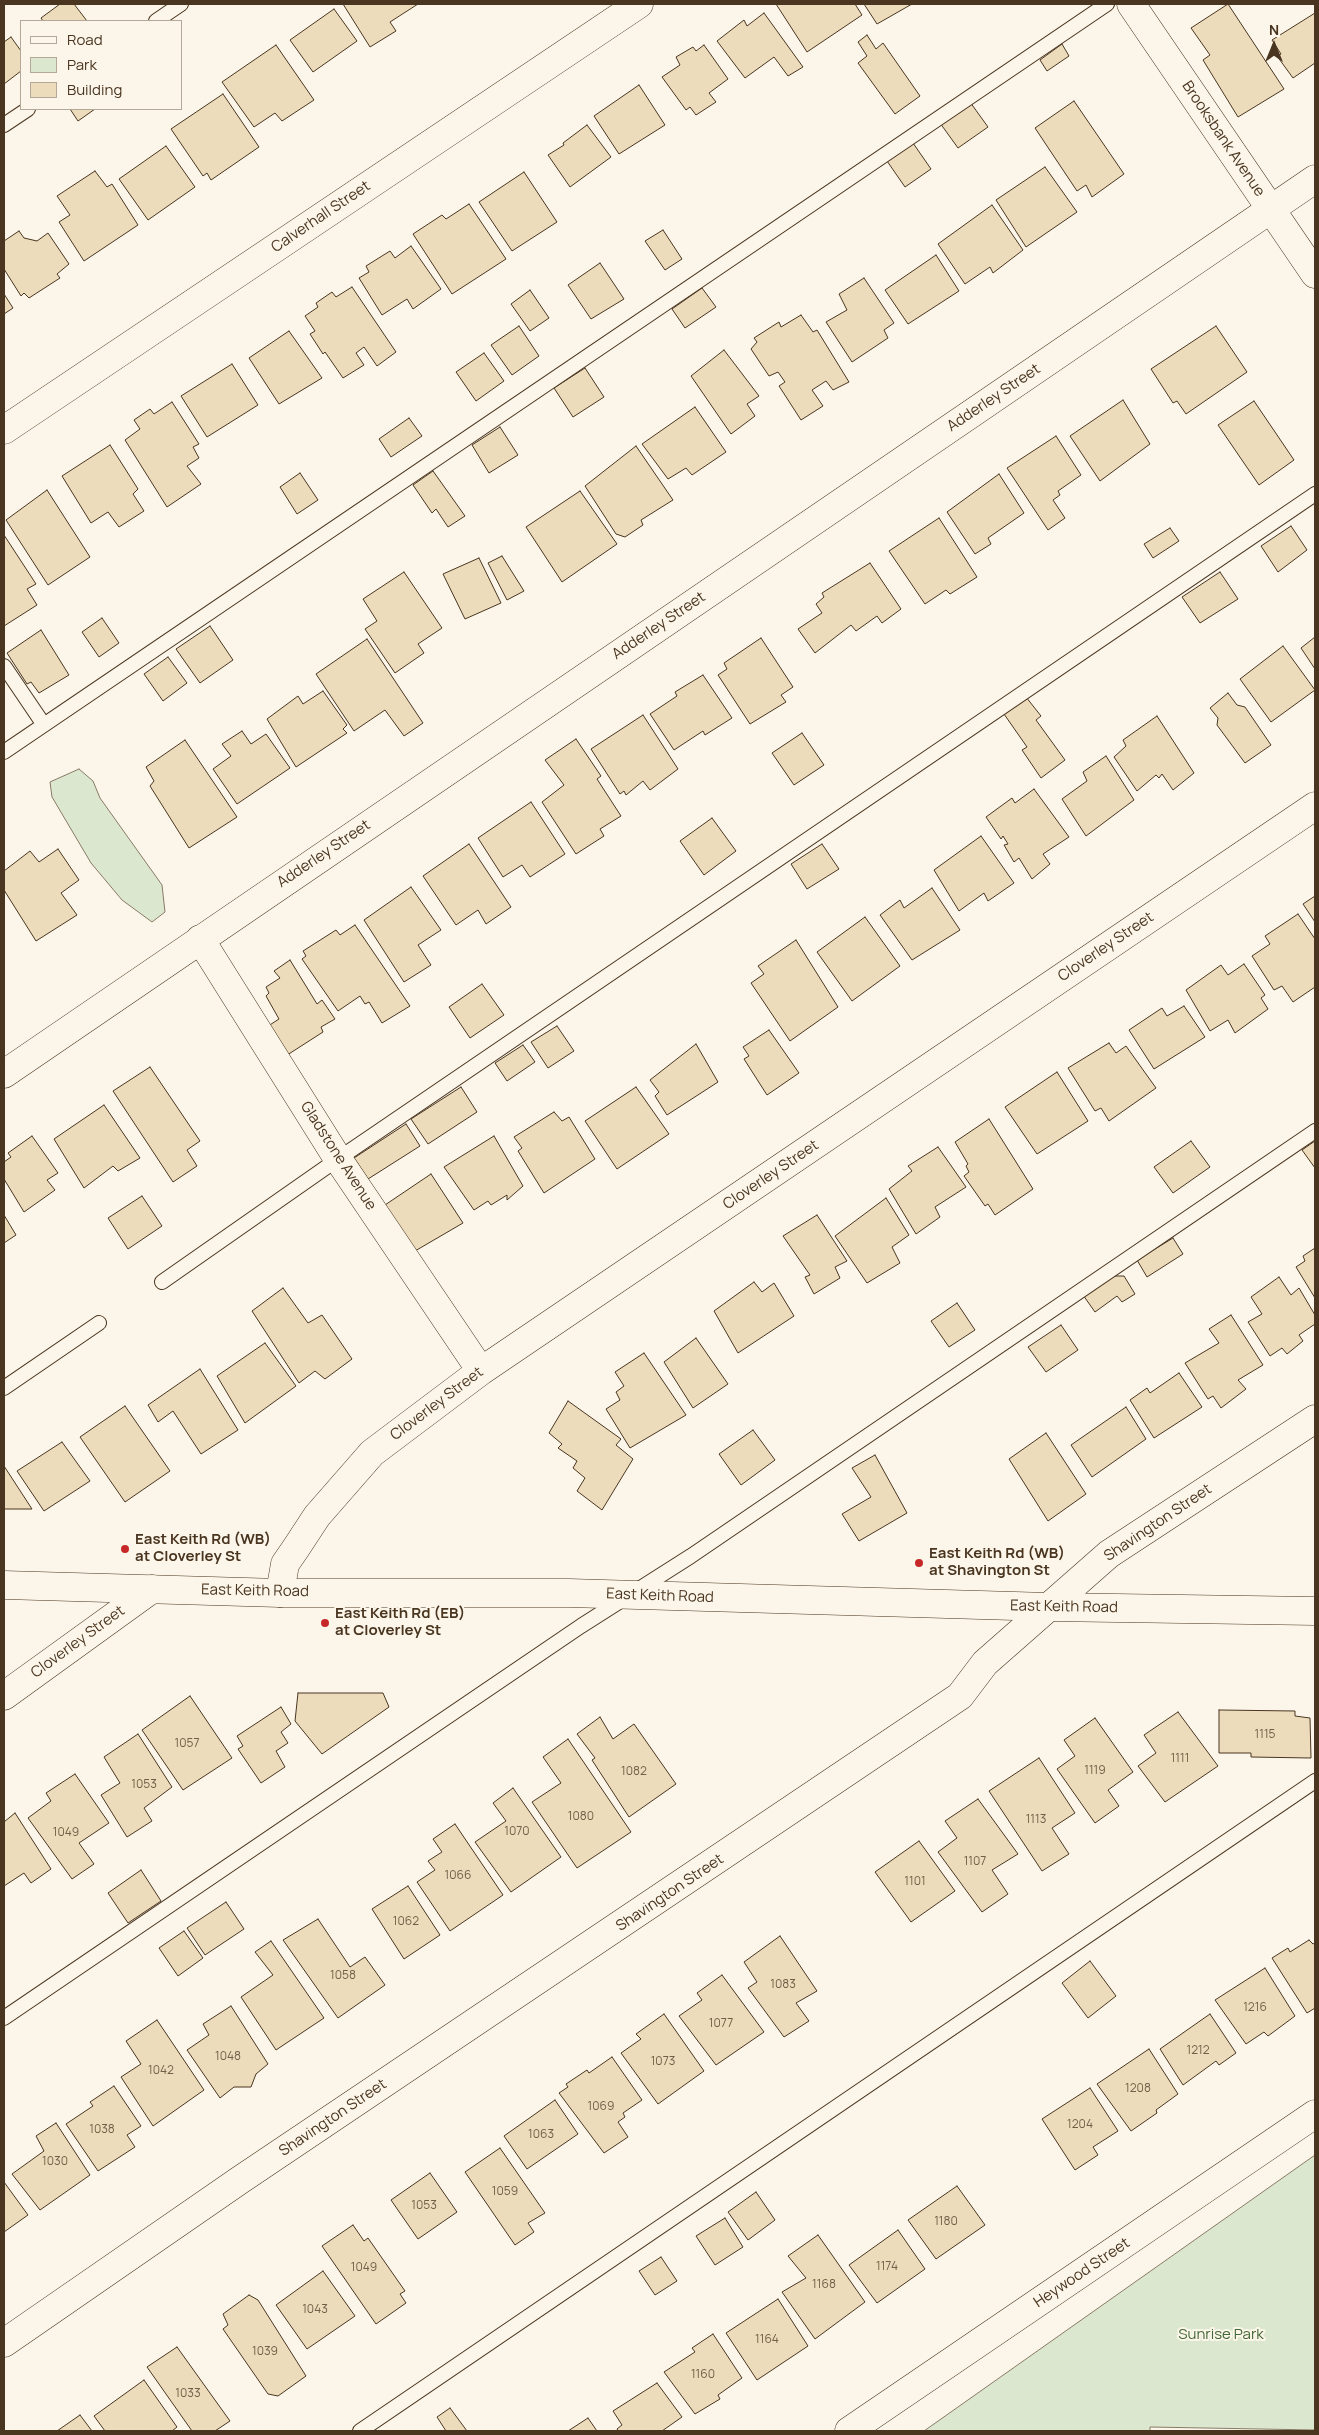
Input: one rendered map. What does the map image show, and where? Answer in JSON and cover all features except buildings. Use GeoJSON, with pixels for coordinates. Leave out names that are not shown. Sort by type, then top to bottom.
{"type":"FeatureCollection","features":[{"type":"Feature","properties":{"kind":"street","name":"Calverhall Street"},"geometry":{"type":"LineString","coordinates":[[4,430],[639,4]]}},
{"type":"Feature","properties":{"kind":"street","name":"Brooksbank Avenue"},"geometry":{"type":"LineString","coordinates":[[1131,4],[1315,274]]}},
{"type":"Feature","properties":{"kind":"street","name":"Adderley Street"},"geometry":{"type":"LineString","coordinates":[[4,1074],[1315,179]]}},
{"type":"Feature","properties":{"kind":"street","name":"Cloverley Street"},"geometry":{"type":"LineString","coordinates":[[280,1593],[285,1564],[317,1516],[372,1453],[481,1371],[1315,806]]}},
{"type":"Feature","properties":{"kind":"street","name":"Gladstone Avenue"},"geometry":{"type":"LineString","coordinates":[[200,939],[338,1159],[481,1371]]}},
{"type":"Feature","properties":{"kind":"street","name":"Shavington Street"},"geometry":{"type":"LineString","coordinates":[[4,2343],[240,2180],[960,1696],[985,1664],[1109,1554],[1315,1418]]}},
{"type":"Feature","properties":{"kind":"street","name":"East Keith Road"},"geometry":{"type":"LineString","coordinates":[[4,1585],[280,1593],[627,1595],[1049,1607],[1315,1611]]}},
{"type":"Feature","properties":{"kind":"street","name":"Cloverley Street"},"geometry":{"type":"LineString","coordinates":[[4,1696],[152,1589]]}},
{"type":"Feature","properties":{"kind":"street","name":"Heywood Street"},"geometry":{"type":"LineString","coordinates":[[849,2431],[1315,2114]]}},
{"type":"Feature","properties":{"kind":"lane"},"geometry":{"type":"LineString","coordinates":[[157,20],[181,4]]}},
{"type":"Feature","properties":{"kind":"lane"},"geometry":{"type":"LineString","coordinates":[[4,752],[1107,4]]}},
{"type":"Feature","properties":{"kind":"lane"},"geometry":{"type":"LineString","coordinates":[[4,125],[26,110]]}},
{"type":"Feature","properties":{"kind":"lane"},"geometry":{"type":"LineString","coordinates":[[162,1282],[338,1159],[1315,494]]}},
{"type":"Feature","properties":{"kind":"lane"},"geometry":{"type":"LineString","coordinates":[[4,666],[44,725]]}},
{"type":"Feature","properties":{"kind":"lane"},"geometry":{"type":"LineString","coordinates":[[4,2018],[627,1595],[691,1556],[1315,1131]]}},
{"type":"Feature","properties":{"kind":"lane"},"geometry":{"type":"LineString","coordinates":[[4,1388],[99,1323]]}},
{"type":"Feature","properties":{"kind":"lane"},"geometry":{"type":"LineString","coordinates":[[360,2431],[1315,1782]]}},
{"type":"Feature","properties":{"kind":"green space"},"geometry":{"type":"Polygon","coordinates":[[[79,769],[93,781],[100,798],[162,885],[165,912],[152,922],[122,900],[91,863],[52,797],[50,782],[79,769]]]}},
{"type":"Feature","properties":{"kind":"green space","name":"Sunrise Park"},"geometry":{"type":"Polygon","coordinates":[[[1315,2155],[1315,2430],[1150,2427],[1150,2431],[924,2431],[1315,2155]]]}},
{"type":"Feature","properties":{"kind":"place","name":"East Keith Rd (WB) at Cloverley St"},"geometry":{"type":"Point","coordinates":[125,1549]}},
{"type":"Feature","properties":{"kind":"place","name":"East Keith Rd (WB) at Shavington St"},"geometry":{"type":"Point","coordinates":[919,1563]}},
{"type":"Feature","properties":{"kind":"place","name":"East Keith Rd (EB) at Cloverley St"},"geometry":{"type":"Point","coordinates":[325,1623]}}]}
